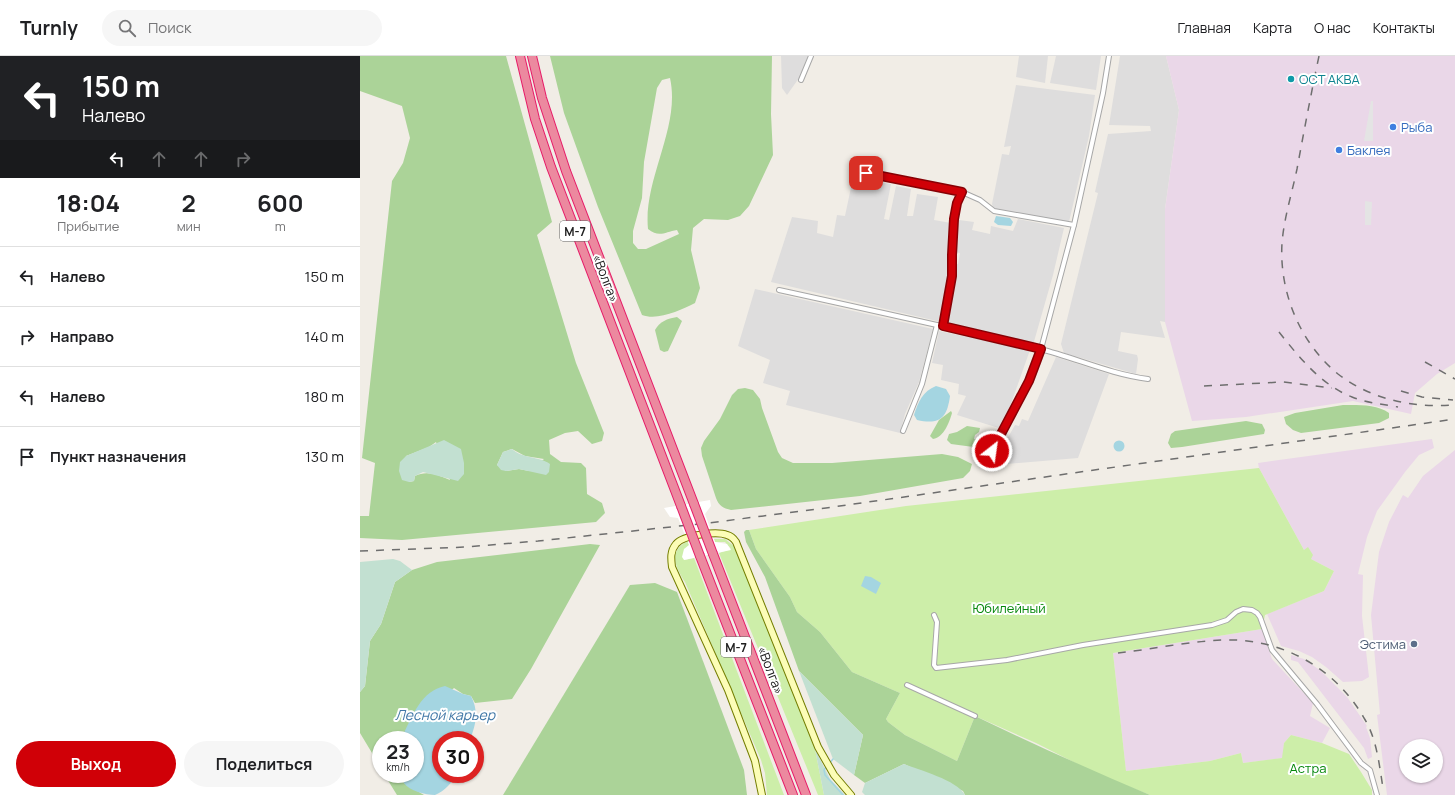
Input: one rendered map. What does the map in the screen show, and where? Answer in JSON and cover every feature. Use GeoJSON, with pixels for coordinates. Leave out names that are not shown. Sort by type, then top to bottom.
{"type":"FeatureCollection","features":[{"type":"Feature","properties":{"kind":"highway","name":"«Волга»"},"geometry":{"type":"LineString","coordinates":[[520,56],[535,119],[551,167],[793,795]]}},
{"type":"Feature","properties":{"kind":"highway","name":"«Волга»"},"geometry":{"type":"LineString","coordinates":[[532,56],[542,98],[566,171],[806,795]]}},
{"type":"Feature","properties":{"kind":"main road"},"geometry":{"type":"LineString","coordinates":[[762,795],[755,761],[728,690],[672,567],[671,557],[673,547],[679,541],[687,537],[724,534],[731,537],[736,542],[818,747],[834,775],[851,795]]}},
{"type":"Feature","properties":{"kind":"street"},"geometry":{"type":"LineString","coordinates":[[801,80],[811,56]]}},
{"type":"Feature","properties":{"kind":"street"},"geometry":{"type":"LineString","coordinates":[[992,451],[1026,387],[1041,349],[1074,225],[1103,93],[1109,56]]}},
{"type":"Feature","properties":{"kind":"street"},"geometry":{"type":"LineString","coordinates":[[853,170],[962,192],[980,200],[994,211],[1074,225]]}},
{"type":"Feature","properties":{"kind":"street"},"geometry":{"type":"LineString","coordinates":[[943,326],[952,276],[954,219],[957,203],[962,192]]}},
{"type":"Feature","properties":{"kind":"street"},"geometry":{"type":"LineString","coordinates":[[779,290],[1041,349],[1123,375],[1148,379]]}},
{"type":"Feature","properties":{"kind":"street"},"geometry":{"type":"LineString","coordinates":[[903,431],[922,384],[937,325]]}},
{"type":"Feature","properties":{"kind":"street"},"geometry":{"type":"LineString","coordinates":[[934,615],[937,622],[934,665],[936,668],[1007,660],[1083,645],[1212,625],[1227,620],[1236,612],[1243,609],[1252,610],[1260,618],[1272,650],[1317,704],[1362,763],[1370,770],[1377,795]]}},
{"type":"Feature","properties":{"kind":"street"},"geometry":{"type":"LineString","coordinates":[[908,685],[975,716]]}},
{"type":"Feature","properties":{"kind":"shaded area"},"geometry":{"type":"Polygon","coordinates":[[[781,56],[808,56],[799,78],[787,95],[782,88],[781,56]]]}},
{"type":"Feature","properties":{"kind":"shaded area"},"geometry":{"type":"Polygon","coordinates":[[[1019,56],[1048,56],[1045,83],[1016,77],[1019,56]]]}},
{"type":"Feature","properties":{"kind":"shaded area"},"geometry":{"type":"Polygon","coordinates":[[[1056,56],[1101,56],[1096,90],[1050,83],[1056,56]]]}},
{"type":"Feature","properties":{"kind":"shaded area"},"geometry":{"type":"Polygon","coordinates":[[[1120,56],[1166,56],[1179,110],[1165,209],[1165,322],[1160,321],[1165,338],[1121,332],[1118,351],[1137,355],[1138,359],[1136,374],[1064,353],[1061,344],[1098,193],[1095,192],[1108,134],[1151,131],[1150,126],[1109,125],[1120,56]]]}},
{"type":"Feature","properties":{"kind":"shaded area"},"geometry":{"type":"Polygon","coordinates":[[[1166,56],[1455,56],[1455,363],[1437,374],[1415,393],[1411,414],[1353,401],[1246,417],[1192,421],[1165,322],[1165,209],[1179,110],[1166,56]]]}},
{"type":"Feature","properties":{"kind":"shaded area"},"geometry":{"type":"Polygon","coordinates":[[[1016,85],[1095,95],[1089,136],[1069,222],[994,209],[992,204],[1002,154],[1009,155],[1011,146],[1004,147],[1016,85]]]}},
{"type":"Feature","properties":{"kind":"shaded area"},"geometry":{"type":"Polygon","coordinates":[[[1371,101],[1373,101],[1373,141],[1364,141],[1371,101]]]}},
{"type":"Feature","properties":{"kind":"shaded area"},"geometry":{"type":"Polygon","coordinates":[[[853,178],[891,184],[884,219],[889,220],[896,186],[911,189],[907,216],[913,216],[917,194],[938,197],[934,220],[951,223],[948,255],[950,259],[941,322],[771,282],[792,217],[818,221],[817,233],[833,237],[837,215],[845,216],[853,178]]]}},
{"type":"Feature","properties":{"kind":"shaded area"},"geometry":{"type":"Polygon","coordinates":[[[1365,201],[1372,202],[1371,225],[1365,225],[1365,201]]]}},
{"type":"Feature","properties":{"kind":"shaded area"},"geometry":{"type":"Polygon","coordinates":[[[1018,219],[1064,228],[1053,275],[1033,345],[946,325],[955,287],[954,265],[958,264],[960,253],[954,252],[959,220],[974,222],[972,230],[990,234],[991,226],[1013,231],[1018,219]]]}},
{"type":"Feature","properties":{"kind":"shaded area"},"geometry":{"type":"Polygon","coordinates":[[[755,289],[933,329],[919,382],[905,414],[900,433],[786,405],[790,391],[763,383],[770,360],[738,346],[755,289]]]}},
{"type":"Feature","properties":{"kind":"shaded area"},"geometry":{"type":"Polygon","coordinates":[[[939,331],[1030,350],[1002,429],[957,415],[966,396],[958,394],[959,384],[941,380],[943,365],[932,363],[939,331]]]}},
{"type":"Feature","properties":{"kind":"shaded area"},"geometry":{"type":"Polygon","coordinates":[[[1056,357],[1109,374],[1078,458],[995,465],[994,462],[1015,425],[1019,426],[1022,419],[1028,421],[1056,357]]]}},
{"type":"Feature","properties":{"kind":"shaded area"},"geometry":{"type":"Polygon","coordinates":[[[1432,439],[1434,448],[1419,455],[1405,472],[1377,511],[1367,537],[1358,574],[1363,575],[1362,616],[1369,677],[1362,681],[1343,682],[1312,657],[1299,651],[1281,646],[1267,614],[1324,591],[1334,571],[1311,559],[1310,553],[1304,550],[1259,468],[1258,463],[1432,439]]]}},
{"type":"Feature","properties":{"kind":"shaded area","name":"Эстима"},"geometry":{"type":"Polygon","coordinates":[[[1455,450],[1455,795],[1387,795],[1377,715],[1380,714],[1371,615],[1379,552],[1389,522],[1403,495],[1408,498],[1423,476],[1455,450]]]}},
{"type":"Feature","properties":{"kind":"shaded area"},"geometry":{"type":"Polygon","coordinates":[[[1262,629],[1272,659],[1313,703],[1310,716],[1330,728],[1322,743],[1291,735],[1284,743],[1283,758],[1243,763],[1241,753],[1210,761],[1126,771],[1113,653],[1262,629]]]}},
{"type":"Feature","properties":{"kind":"shaded area"},"geometry":{"type":"Polygon","coordinates":[[[1291,655],[1304,659],[1321,671],[1347,697],[1367,726],[1372,757],[1368,759],[1364,748],[1298,662],[1291,660],[1291,655]]]}},
{"type":"Feature","properties":{"kind":"green space"},"geometry":{"type":"Polygon","coordinates":[[[360,56],[506,56],[552,222],[537,235],[576,363],[604,433],[602,441],[592,444],[578,431],[565,433],[549,440],[550,454],[561,462],[581,463],[586,468],[587,494],[602,503],[605,513],[596,522],[402,540],[360,538],[360,516],[369,516],[375,463],[362,458],[392,181],[403,163],[410,138],[402,106],[360,91],[360,56]],[[436,442],[429,447],[406,456],[409,482],[414,481],[415,476],[424,473],[437,475],[450,480],[436,442]],[[512,449],[503,452],[497,465],[506,471],[519,469],[529,471],[544,459],[525,456],[512,449]]]}},
{"type":"Feature","properties":{"kind":"green space"},"geometry":{"type":"Polygon","coordinates":[[[550,56],[772,56],[771,114],[773,155],[749,206],[740,216],[728,220],[704,219],[693,228],[691,250],[700,288],[695,303],[662,316],[655,317],[642,315],[598,207],[564,113],[550,56]],[[670,78],[662,80],[657,88],[644,162],[642,198],[633,231],[633,243],[638,249],[646,249],[679,234],[677,230],[659,234],[648,229],[648,210],[651,191],[667,134],[672,97],[670,78]]]}},
{"type":"Feature","properties":{"kind":"green space"},"geometry":{"type":"Polygon","coordinates":[[[677,317],[682,321],[668,351],[664,352],[660,350],[655,330],[659,324],[664,321],[677,317]]]}},
{"type":"Feature","properties":{"kind":"green space"},"geometry":{"type":"Polygon","coordinates":[[[745,388],[753,390],[760,399],[778,452],[782,458],[793,463],[832,463],[942,454],[958,457],[972,464],[970,471],[963,478],[860,496],[731,510],[720,505],[717,501],[702,456],[701,448],[704,441],[720,419],[732,395],[738,389],[745,388]]]}},
{"type":"Feature","properties":{"kind":"green space"},"geometry":{"type":"Polygon","coordinates":[[[1343,405],[1379,408],[1389,413],[1389,418],[1379,423],[1301,433],[1293,430],[1286,424],[1284,417],[1295,413],[1343,405]]]}},
{"type":"Feature","properties":{"kind":"green space"},"geometry":{"type":"Polygon","coordinates":[[[951,411],[952,413],[946,429],[940,436],[933,439],[930,436],[939,420],[951,411]]]}},
{"type":"Feature","properties":{"kind":"green space"},"geometry":{"type":"Polygon","coordinates":[[[1246,421],[1262,424],[1265,430],[1264,434],[1182,447],[1171,448],[1168,443],[1171,434],[1175,431],[1246,421]]]}},
{"type":"Feature","properties":{"kind":"green space"},"geometry":{"type":"Polygon","coordinates":[[[967,426],[980,428],[974,439],[981,439],[985,444],[981,448],[951,444],[947,440],[949,434],[957,432],[967,426]]]}},
{"type":"Feature","properties":{"kind":"green space"},"geometry":{"type":"Polygon","coordinates":[[[444,440],[461,449],[464,463],[464,474],[458,481],[423,472],[415,476],[414,481],[409,482],[402,480],[399,471],[400,462],[406,456],[444,440]]]}},
{"type":"Feature","properties":{"kind":"green space"},"geometry":{"type":"Polygon","coordinates":[[[512,449],[521,454],[546,461],[550,464],[549,472],[546,475],[519,469],[506,471],[501,470],[497,465],[503,452],[512,449]]]}},
{"type":"Feature","properties":{"kind":"green space","name":"Юбилейный"},"geometry":{"type":"Polygon","coordinates":[[[1259,468],[1304,550],[1308,547],[1313,555],[1311,559],[1334,571],[1324,591],[1265,615],[1262,629],[1113,653],[1126,771],[1210,761],[1241,753],[1243,763],[1282,758],[1284,743],[1291,735],[1322,743],[1349,754],[1372,790],[1372,795],[1150,795],[1099,775],[1036,743],[975,716],[957,761],[905,735],[888,722],[886,719],[900,693],[852,672],[820,632],[797,612],[790,597],[756,549],[749,530],[906,506],[1259,468]]]}},
{"type":"Feature","properties":{"kind":"green space"},"geometry":{"type":"Polygon","coordinates":[[[749,530],[756,549],[790,597],[797,612],[820,632],[852,672],[900,693],[886,719],[905,735],[957,761],[975,716],[1062,757],[1150,795],[965,795],[963,791],[904,764],[865,783],[854,775],[863,735],[799,671],[765,577],[746,542],[744,532],[749,530]]]}},
{"type":"Feature","properties":{"kind":"green space"},"geometry":{"type":"Polygon","coordinates":[[[714,539],[725,539],[735,547],[815,749],[824,795],[818,795],[719,553],[731,549],[725,542],[715,542],[714,539]]]}},
{"type":"Feature","properties":{"kind":"green space"},"geometry":{"type":"Polygon","coordinates":[[[688,541],[689,545],[684,560],[694,558],[784,795],[767,795],[765,773],[761,760],[685,582],[676,566],[675,555],[677,550],[681,545],[688,541]]]}},
{"type":"Feature","properties":{"kind":"green space"},"geometry":{"type":"Polygon","coordinates":[[[590,544],[600,545],[531,669],[512,699],[475,703],[471,696],[463,694],[454,688],[407,731],[372,731],[372,753],[360,733],[360,692],[365,686],[370,641],[381,624],[395,582],[412,570],[437,562],[590,544]]]}},
{"type":"Feature","properties":{"kind":"green space"},"geometry":{"type":"Polygon","coordinates":[[[393,559],[400,561],[412,570],[395,582],[381,624],[370,641],[365,686],[360,692],[360,562],[393,559]]]}},
{"type":"Feature","properties":{"kind":"green space"},"geometry":{"type":"Polygon","coordinates":[[[655,583],[677,592],[744,770],[747,795],[503,795],[630,585],[655,583]]]}},
{"type":"Feature","properties":{"kind":"green space"},"geometry":{"type":"Polygon","coordinates":[[[799,671],[863,735],[854,775],[833,759],[799,671]]]}},
{"type":"Feature","properties":{"kind":"green space"},"geometry":{"type":"Polygon","coordinates":[[[815,749],[830,779],[845,795],[824,795],[815,749]]]}},
{"type":"Feature","properties":{"kind":"green space"},"geometry":{"type":"Polygon","coordinates":[[[904,764],[946,780],[961,790],[965,795],[865,795],[862,792],[865,783],[904,764]]]}},
{"type":"Feature","properties":{"kind":"green space"},"geometry":{"type":"Polygon","coordinates":[[[390,783],[404,783],[424,795],[397,795],[390,783]]]}},
{"type":"Feature","properties":{"kind":"water"},"geometry":{"type":"Polygon","coordinates":[[[996,216],[1010,218],[1013,222],[1011,226],[998,225],[994,222],[996,216]]]}},
{"type":"Feature","properties":{"kind":"water"},"geometry":{"type":"Polygon","coordinates":[[[936,386],[946,389],[950,396],[947,410],[941,418],[937,420],[917,420],[914,415],[919,401],[924,394],[936,386]]]}},
{"type":"Feature","properties":{"kind":"water"},"geometry":{"type":"Polygon","coordinates":[[[1119,440],[1123,442],[1125,446],[1123,450],[1119,452],[1115,450],[1113,446],[1115,442],[1119,440]]]}},
{"type":"Feature","properties":{"kind":"water"},"geometry":{"type":"Polygon","coordinates":[[[865,576],[871,577],[881,583],[876,594],[861,586],[865,576]]]}},
{"type":"Feature","properties":{"kind":"water","name":"Лесной карьер"},"geometry":{"type":"Polygon","coordinates":[[[445,686],[471,696],[474,702],[476,718],[473,731],[432,731],[432,783],[451,783],[435,795],[418,792],[406,786],[404,783],[424,783],[424,731],[405,731],[414,712],[424,698],[437,689],[445,686]]]}},
{"type":"Feature","properties":{"kind":"pier"},"geometry":{"type":"Polygon","coordinates":[[[710,500],[711,506],[705,514],[715,542],[727,544],[731,550],[684,560],[682,557],[684,549],[689,545],[678,518],[670,517],[664,508],[710,500]]]}},
{"type":"Feature","properties":{"kind":"waterway"},"geometry":{"type":"LineString","coordinates":[[829,764],[833,759]]}},
{"type":"Feature","properties":{"kind":"waterway"},"geometry":{"type":"LineString","coordinates":[[826,767],[824,770],[825,775],[843,795]]}},
{"type":"Feature","properties":{"kind":"railway"},"geometry":{"type":"LineString","coordinates":[[1319,56],[1283,234],[1282,261],[1288,298],[1303,332],[1313,347],[1338,374],[1351,383],[1379,396],[1408,403],[1439,406],[1455,405]]}},
{"type":"Feature","properties":{"kind":"railway"},"geometry":{"type":"LineString","coordinates":[[1279,332],[1311,369],[1341,392],[1369,402],[1398,407]]}},
{"type":"Feature","properties":{"kind":"railway"},"geometry":{"type":"LineString","coordinates":[[1425,362],[1455,379]]}},
{"type":"Feature","properties":{"kind":"railway"},"geometry":{"type":"LineString","coordinates":[[1204,386],[1283,382],[1332,388]]}},
{"type":"Feature","properties":{"kind":"railway"},"geometry":{"type":"LineString","coordinates":[[1401,391],[1422,397],[1453,400]]}},
{"type":"Feature","properties":{"kind":"railway"},"geometry":{"type":"LineString","coordinates":[[360,551],[466,547],[708,523],[826,508],[1455,419]]}},
{"type":"Feature","properties":{"kind":"railway"},"geometry":{"type":"LineString","coordinates":[[1118,653],[1221,640],[1255,642],[1293,653],[1310,662],[1326,674],[1353,702],[1364,718],[1375,743],[1383,788]]}},
{"type":"Feature","properties":{"kind":"place","name":"ОСТ АКВА"},"geometry":{"type":"Point","coordinates":[1291,79]}},
{"type":"Feature","properties":{"kind":"place","name":"Рыба"},"geometry":{"type":"Point","coordinates":[1393,127]}},
{"type":"Feature","properties":{"kind":"place","name":"Баклея"},"geometry":{"type":"Point","coordinates":[1339,150]}},
{"type":"Feature","properties":{"kind":"place","name":"Эстима"},"geometry":{"type":"Point","coordinates":[1414,644]}},
{"type":"Feature","properties":{"kind":"route"},"geometry":{"type":"LineString","coordinates":[[866,173],[962,192],[957,203],[954,219],[952,276],[943,326],[1041,349],[1029,381],[1018,404],[992,451]]}},
{"type":"Feature","properties":{"kind":"park label","name":"Астра"},"geometry":{"type":"Point","coordinates":[1308,768]}}]}
